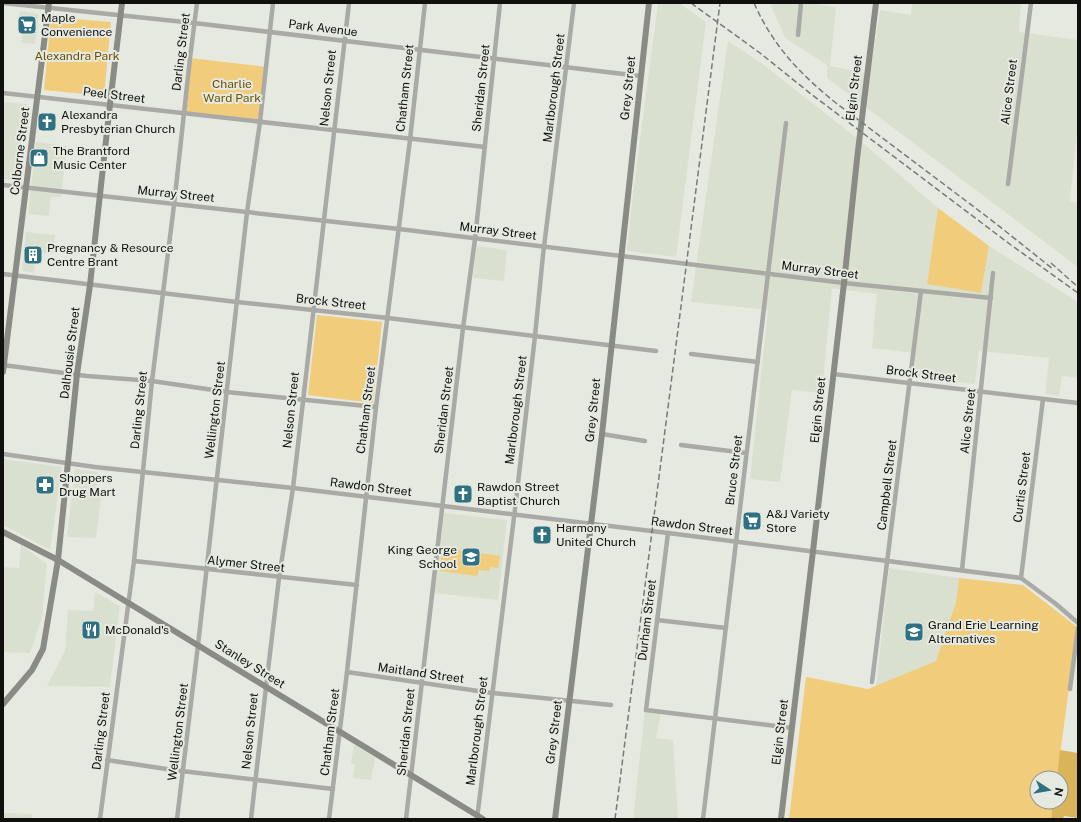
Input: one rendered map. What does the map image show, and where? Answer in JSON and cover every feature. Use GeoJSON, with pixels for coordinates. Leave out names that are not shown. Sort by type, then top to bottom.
{"type":"FeatureCollection","features":[{"type":"Feature","properties":{"kind":"main road","name":"Dalhousie Street"},"geometry":{"type":"LineString","coordinates":[[3,704],[32,670],[43,649],[58,560],[78,374],[90,284],[122,3]]}},
{"type":"Feature","properties":{"kind":"main road","name":"Grey Street"},"geometry":{"type":"LineString","coordinates":[[555,819],[602,434],[649,3]]}},
{"type":"Feature","properties":{"kind":"main road","name":"Elgin Street"},"geometry":{"type":"LineString","coordinates":[[781,819],[844,283],[856,159],[876,3]]}},
{"type":"Feature","properties":{"kind":"main road","name":"Colborne Street"},"geometry":{"type":"LineString","coordinates":[[3,372],[27,187],[48,6]]}},
{"type":"Feature","properties":{"kind":"main road","name":"Stanley Street"},"geometry":{"type":"LineString","coordinates":[[3,532],[58,560],[479,818]]}},
{"type":"Feature","properties":{"kind":"main road"},"geometry":{"type":"LineString","coordinates":[[3,698],[10,696]]}},
{"type":"Feature","properties":{"kind":"street","name":"Park Avenue"},"geometry":{"type":"LineString","coordinates":[[3,3],[48,6],[120,16],[194,23],[640,76]]}},
{"type":"Feature","properties":{"kind":"street","name":"Darling Street"},"geometry":{"type":"LineString","coordinates":[[100,819],[134,561],[152,381],[197,3]]}},
{"type":"Feature","properties":{"kind":"street","name":"Wellington Street"},"geometry":{"type":"LineString","coordinates":[[177,819],[238,302],[247,212],[260,122],[273,3]]}},
{"type":"Feature","properties":{"kind":"street","name":"Nelson Street"},"geometry":{"type":"LineString","coordinates":[[251,819],[279,578],[293,488],[348,3]]}},
{"type":"Feature","properties":{"kind":"street","name":"Chatham Street"},"geometry":{"type":"LineString","coordinates":[[329,819],[347,672],[376,407],[410,140],[425,3]]}},
{"type":"Feature","properties":{"kind":"street","name":"Sheridan Street"},"geometry":{"type":"LineString","coordinates":[[406,819],[463,328],[475,239],[500,3]]}},
{"type":"Feature","properties":{"kind":"street","name":"Marlborough Street"},"geometry":{"type":"LineString","coordinates":[[479,818],[492,693],[574,3]]}},
{"type":"Feature","properties":{"kind":"street"},"geometry":{"type":"LineString","coordinates":[[798,35],[801,3]]}},
{"type":"Feature","properties":{"kind":"street","name":"Alice Street"},"geometry":{"type":"LineString","coordinates":[[1008,184],[1031,3]]}},
{"type":"Feature","properties":{"kind":"street","name":"Peel Street"},"geometry":{"type":"LineString","coordinates":[[3,93],[110,104],[410,140],[485,147]]}},
{"type":"Feature","properties":{"kind":"street","name":"Bruce Street"},"geometry":{"type":"LineString","coordinates":[[703,819],[786,123]]}},
{"type":"Feature","properties":{"kind":"street","name":"Murray Street"},"geometry":{"type":"LineString","coordinates":[[3,185],[399,229],[844,283],[991,298]]}},
{"type":"Feature","properties":{"kind":"street","name":"Brock Street"},"geometry":{"type":"LineString","coordinates":[[3,274],[388,318],[612,345],[656,352]]}},
{"type":"Feature","properties":{"kind":"street","name":"Alice Street"},"geometry":{"type":"LineString","coordinates":[[962,570],[982,391],[993,274]]}},
{"type":"Feature","properties":{"kind":"street","name":"Campbell Street"},"geometry":{"type":"LineString","coordinates":[[872,682],[921,291]]}},
{"type":"Feature","properties":{"kind":"street"},"geometry":{"type":"LineString","coordinates":[[691,354],[758,362]]}},
{"type":"Feature","properties":{"kind":"street"},"geometry":{"type":"LineString","coordinates":[[3,365],[152,381],[227,392],[376,407]]}},
{"type":"Feature","properties":{"kind":"street","name":"Brock Street"},"geometry":{"type":"LineString","coordinates":[[833,374],[1078,403]]}},
{"type":"Feature","properties":{"kind":"street","name":"Curtis Street"},"geometry":{"type":"LineString","coordinates":[[1021,578],[1043,399]]}},
{"type":"Feature","properties":{"kind":"street"},"geometry":{"type":"LineString","coordinates":[[602,434],[645,441]]}},
{"type":"Feature","properties":{"kind":"street"},"geometry":{"type":"LineString","coordinates":[[681,445],[746,453]]}},
{"type":"Feature","properties":{"kind":"street","name":"Rawdon Street"},"geometry":{"type":"LineString","coordinates":[[3,454],[69,464],[443,505],[1021,578],[1056,604],[1078,623]]}},
{"type":"Feature","properties":{"kind":"street","name":"Durham Street"},"geometry":{"type":"LineString","coordinates":[[668,533],[646,710],[716,718]]}},
{"type":"Feature","properties":{"kind":"street","name":"Alymer Street"},"geometry":{"type":"LineString","coordinates":[[134,561],[356,586]]}},
{"type":"Feature","properties":{"kind":"street"},"geometry":{"type":"LineString","coordinates":[[656,620],[726,628]]}},
{"type":"Feature","properties":{"kind":"street"},"geometry":{"type":"LineString","coordinates":[[1070,689],[1078,628]]}},
{"type":"Feature","properties":{"kind":"street","name":"Maitland Street"},"geometry":{"type":"LineString","coordinates":[[347,672],[492,693],[611,705]]}},
{"type":"Feature","properties":{"kind":"street"},"geometry":{"type":"LineString","coordinates":[[716,718],[792,728]]}},
{"type":"Feature","properties":{"kind":"street"},"geometry":{"type":"LineString","coordinates":[[107,760],[183,771],[333,789]]}},
{"type":"Feature","properties":{"kind":"shaded area"},"geometry":{"type":"Polygon","coordinates":[[[658,3],[679,3],[706,22],[676,257],[627,251],[658,3]]]}},
{"type":"Feature","properties":{"kind":"shaded area"},"geometry":{"type":"Polygon","coordinates":[[[770,3],[806,3],[836,7],[830,66],[870,74],[880,10],[911,15],[912,3],[1021,3],[1019,32],[1078,40],[1078,124],[1070,201],[1078,203],[1078,267],[827,78],[827,65],[785,38],[770,3]]]}},
{"type":"Feature","properties":{"kind":"shaded area"},"geometry":{"type":"Polygon","coordinates":[[[20,11],[39,14],[35,44],[21,43],[23,32],[17,31],[20,11]]]}},
{"type":"Feature","properties":{"kind":"shaded area"},"geometry":{"type":"Polygon","coordinates":[[[728,41],[764,65],[863,143],[938,208],[927,284],[981,292],[989,246],[1078,302],[1078,378],[1062,376],[1059,396],[1045,394],[1049,358],[979,351],[975,384],[911,377],[914,353],[872,348],[877,294],[832,288],[822,393],[792,390],[780,482],[750,479],[768,310],[691,302],[728,41]]]}},
{"type":"Feature","properties":{"kind":"shaded area"},"geometry":{"type":"Polygon","coordinates":[[[4,102],[27,104],[17,181],[3,179],[4,102]]]}},
{"type":"Feature","properties":{"kind":"shaded area"},"geometry":{"type":"Polygon","coordinates":[[[36,142],[67,146],[61,197],[51,197],[49,216],[28,214],[36,142]]]}},
{"type":"Feature","properties":{"kind":"shaded area"},"geometry":{"type":"Polygon","coordinates":[[[26,232],[55,235],[53,254],[37,252],[34,273],[22,271],[26,232]]]}},
{"type":"Feature","properties":{"kind":"shaded area"},"geometry":{"type":"Polygon","coordinates":[[[476,246],[507,250],[504,281],[473,278],[476,246]]]}},
{"type":"Feature","properties":{"kind":"shaded area"},"geometry":{"type":"Polygon","coordinates":[[[3,459],[62,467],[50,550],[3,525],[3,459]]]}},
{"type":"Feature","properties":{"kind":"shaded area"},"geometry":{"type":"Polygon","coordinates":[[[75,469],[98,472],[96,497],[101,498],[96,538],[67,537],[75,469]]]}},
{"type":"Feature","properties":{"kind":"shaded area","name":"King George School"},"geometry":{"type":"Polygon","coordinates":[[[444,513],[507,520],[498,600],[434,593],[444,513]]]}},
{"type":"Feature","properties":{"kind":"shaded area"},"geometry":{"type":"Polygon","coordinates":[[[21,545],[47,564],[42,617],[30,653],[3,652],[3,567],[19,568],[21,545]]]}},
{"type":"Feature","properties":{"kind":"shaded area","name":"Grand Erie Learning Alternatives"},"geometry":{"type":"Polygon","coordinates":[[[889,568],[959,578],[956,602],[936,661],[876,686],[889,568]]]}},
{"type":"Feature","properties":{"kind":"shaded area"},"geometry":{"type":"Polygon","coordinates":[[[95,592],[120,606],[110,687],[47,686],[65,651],[68,610],[93,611],[95,592]]]}},
{"type":"Feature","properties":{"kind":"shaded area"},"geometry":{"type":"Polygon","coordinates":[[[645,710],[661,712],[656,738],[673,740],[678,819],[633,819],[645,710]]]}},
{"type":"Feature","properties":{"kind":"shaded area"},"geometry":{"type":"Polygon","coordinates":[[[354,745],[375,757],[371,780],[353,778],[355,764],[351,764],[354,745]]]}},
{"type":"Feature","properties":{"kind":"shaded area"},"geometry":{"type":"Polygon","coordinates":[[[1060,750],[1078,753],[1078,818],[1064,816],[1063,819],[1051,819],[1052,810],[1069,810],[1069,770],[1058,770],[1060,750]]]}},
{"type":"Feature","properties":{"kind":"shaded area"},"geometry":{"type":"Polygon","coordinates":[[[3,813],[32,814],[32,819],[3,819],[3,813]]]}},
{"type":"Feature","properties":{"kind":"green space","name":"Alexandra Park"},"geometry":{"type":"Polygon","coordinates":[[[51,17],[111,22],[104,96],[44,90],[51,17]]]}},
{"type":"Feature","properties":{"kind":"green space","name":"Charlie Ward Park"},"geometry":{"type":"Polygon","coordinates":[[[190,58],[266,67],[260,122],[184,113],[190,58]]]}},
{"type":"Feature","properties":{"kind":"green space"},"geometry":{"type":"Polygon","coordinates":[[[938,208],[989,246],[981,293],[927,284],[938,208]]]}},
{"type":"Feature","properties":{"kind":"green space"},"geometry":{"type":"Polygon","coordinates":[[[317,315],[382,322],[373,403],[308,395],[317,315]]]}},
{"type":"Feature","properties":{"kind":"green space"},"geometry":{"type":"Polygon","coordinates":[[[458,550],[500,556],[498,568],[490,567],[490,571],[479,570],[477,576],[440,571],[442,552],[457,554],[458,550]]]}},
{"type":"Feature","properties":{"kind":"green space"},"geometry":{"type":"Polygon","coordinates":[[[959,578],[1023,585],[1077,627],[1058,770],[1029,770],[1029,810],[1052,810],[1051,819],[789,819],[806,677],[868,689],[936,661],[956,602],[959,578]]]}},
{"type":"Feature","properties":{"kind":"railway"},"geometry":{"type":"LineString","coordinates":[[691,3],[760,53],[811,94],[1011,245],[1078,293]]}},
{"type":"Feature","properties":{"kind":"railway"},"geometry":{"type":"LineString","coordinates":[[615,819],[720,3]]}},
{"type":"Feature","properties":{"kind":"railway"},"geometry":{"type":"LineString","coordinates":[[754,3],[770,33],[779,46],[799,70],[823,92],[990,219],[1053,269]]}},
{"type":"Feature","properties":{"kind":"railway"},"geometry":{"type":"LineString","coordinates":[[1051,263],[1078,287]]}},
{"type":"Feature","properties":{"kind":"place","name":"Maple Convenience"},"geometry":{"type":"Point","coordinates":[27,25]}},
{"type":"Feature","properties":{"kind":"place","name":"Alexandra Presbyterian Church"},"geometry":{"type":"Point","coordinates":[47,122]}},
{"type":"Feature","properties":{"kind":"place","name":"The Brantford Music Center"},"geometry":{"type":"Point","coordinates":[39,158]}},
{"type":"Feature","properties":{"kind":"place","name":"Pregnancy & Resource Centre Brant"},"geometry":{"type":"Point","coordinates":[33,255]}},
{"type":"Feature","properties":{"kind":"place","name":"Shoppers Drug Mart"},"geometry":{"type":"Point","coordinates":[45,485]}},
{"type":"Feature","properties":{"kind":"place","name":"Rawdon Street Baptist Church"},"geometry":{"type":"Point","coordinates":[463,494]}},
{"type":"Feature","properties":{"kind":"place","name":"A&J Variety Store"},"geometry":{"type":"Point","coordinates":[752,521]}},
{"type":"Feature","properties":{"kind":"place","name":"Harmony United Church"},"geometry":{"type":"Point","coordinates":[542,535]}},
{"type":"Feature","properties":{"kind":"place","name":"King George School"},"geometry":{"type":"Point","coordinates":[471,557]}},
{"type":"Feature","properties":{"kind":"place","name":"McDonald's"},"geometry":{"type":"Point","coordinates":[91,630]}},
{"type":"Feature","properties":{"kind":"place","name":"Grand Erie Learning Alternatives"},"geometry":{"type":"Point","coordinates":[914,632]}}]}
